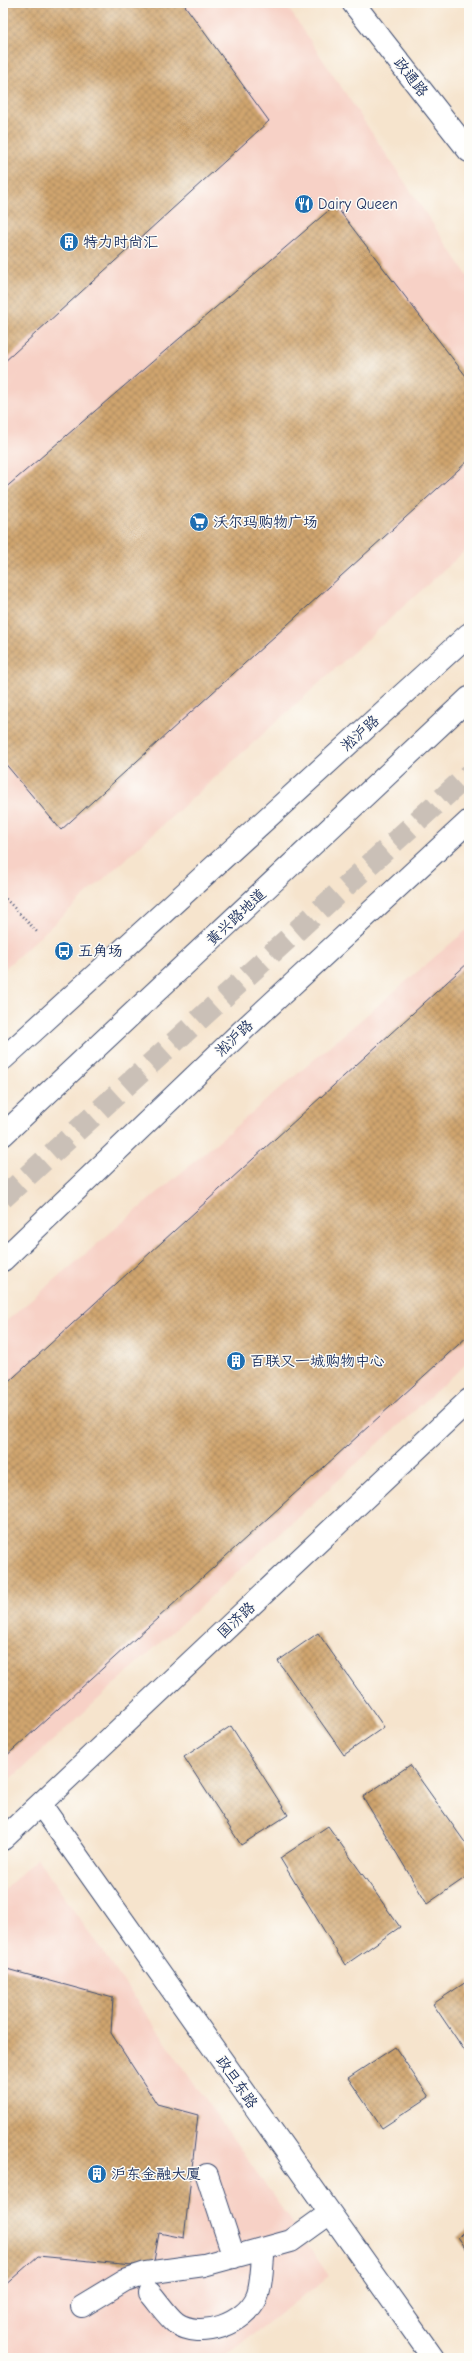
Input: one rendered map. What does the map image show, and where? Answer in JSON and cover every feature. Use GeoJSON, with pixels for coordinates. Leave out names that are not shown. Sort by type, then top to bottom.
{"type":"FeatureCollection","features":[{"type":"Feature","properties":{"kind":"main road","name":"政通路"},"geometry":{"type":"LineString","coordinates":[[353,3],[469,151]]}},
{"type":"Feature","properties":{"kind":"main road","name":"淞沪路"},"geometry":{"type":"LineString","coordinates":[[3,1059],[469,634]]}},
{"type":"Feature","properties":{"kind":"main road","name":"黄兴路地道"},"geometry":{"type":"LineString","coordinates":[[3,1135],[469,698]]}},
{"type":"Feature","properties":{"kind":"main road","name":"淞沪路"},"geometry":{"type":"LineString","coordinates":[[3,1260],[241,1032],[469,821]]}},
{"type":"Feature","properties":{"kind":"main road","name":"国济路"},"geometry":{"type":"LineString","coordinates":[[3,1839],[41,1805],[469,1400]]}},
{"type":"Feature","properties":{"kind":"main road","name":"政旦东路"},"geometry":{"type":"LineString","coordinates":[[41,1805],[433,2358]]}},
{"type":"Feature","properties":{"kind":"main road"},"geometry":{"type":"LineString","coordinates":[[207,2175],[234,2257]]}},
{"type":"Feature","properties":{"kind":"main road"},"geometry":{"type":"LineString","coordinates":[[82,2306],[125,2280],[146,2274],[204,2265],[291,2241],[330,2212]]}},
{"type":"Feature","properties":{"kind":"main road"},"geometry":{"type":"LineString","coordinates":[[150,2293],[176,2322],[192,2330],[215,2328],[235,2321],[249,2310],[258,2296],[264,2248]]}},
{"type":"Feature","properties":{"kind":"path"},"geometry":{"type":"LineString","coordinates":[[3,896],[38,933]]}},
{"type":"Feature","properties":{"kind":"shaded area"},"geometry":{"type":"Polygon","coordinates":[[[3,3],[285,3],[469,278],[469,547],[3,970],[3,3]]]}},
{"type":"Feature","properties":{"kind":"shaded area","name":"百联又一城购物中心"},"geometry":{"type":"Polygon","coordinates":[[[469,928],[469,1361],[3,1786],[3,1324],[469,928]]]}},
{"type":"Feature","properties":{"kind":"shaded area"},"geometry":{"type":"Polygon","coordinates":[[[37,1858],[329,2276],[222,2358],[7,2358],[3,2352],[3,1891],[37,1858]]]}},
{"type":"Feature","properties":{"kind":"building","name":"特力时尚汇"},"geometry":{"type":"Polygon","coordinates":[[[3,3],[183,3],[269,121],[3,363],[3,3]]]}},
{"type":"Feature","properties":{"kind":"building"},"geometry":{"type":"Polygon","coordinates":[[[335,205],[469,380],[469,460],[61,830],[3,761],[3,490],[335,205]]]}},
{"type":"Feature","properties":{"kind":"building","name":"百联又一城购物中心"},"geometry":{"type":"Polygon","coordinates":[[[469,962],[469,1335],[3,1759],[3,1387],[469,962]]]}},
{"type":"Feature","properties":{"kind":"building"},"geometry":{"type":"Polygon","coordinates":[[[318,1633],[384,1727],[344,1755],[278,1661],[318,1633]]]}},
{"type":"Feature","properties":{"kind":"building"},"geometry":{"type":"Polygon","coordinates":[[[231,1726],[288,1815],[241,1845],[184,1757],[231,1726]]]}},
{"type":"Feature","properties":{"kind":"building"},"geometry":{"type":"Polygon","coordinates":[[[410,1765],[469,1848],[469,1875],[427,1904],[363,1797],[410,1765]]]}},
{"type":"Feature","properties":{"kind":"building"},"geometry":{"type":"Polygon","coordinates":[[[328,1826],[400,1927],[345,1965],[280,1858],[328,1826]]]}},
{"type":"Feature","properties":{"kind":"building","name":"沪东金融大厦"},"geometry":{"type":"Polygon","coordinates":[[[3,1968],[113,1998],[111,2033],[157,2104],[198,2115],[184,2238],[159,2233],[153,2267],[38,2256],[3,2287],[3,1968]]]}},
{"type":"Feature","properties":{"kind":"building"},"geometry":{"type":"Polygon","coordinates":[[[469,1980],[469,2057],[433,2004],[469,1980]]]}},
{"type":"Feature","properties":{"kind":"building"},"geometry":{"type":"Polygon","coordinates":[[[395,2047],[429,2097],[382,2128],[348,2078],[395,2047]]]}},
{"type":"Feature","properties":{"kind":"building"},"geometry":{"type":"Polygon","coordinates":[[[469,2229],[469,2253],[458,2237],[469,2229]]]}},
{"type":"Feature","properties":{"kind":"tunnel"},"geometry":{"type":"LineString","coordinates":[[3,1198],[469,774]]}},
{"type":"Feature","properties":{"kind":"place","name":"Dairy Queen"},"geometry":{"type":"Point","coordinates":[304,204]}},
{"type":"Feature","properties":{"kind":"place","name":"特力时尚汇"},"geometry":{"type":"Point","coordinates":[69,242]}},
{"type":"Feature","properties":{"kind":"place","name":"沃尔玛购物广场"},"geometry":{"type":"Point","coordinates":[199,522]}},
{"type":"Feature","properties":{"kind":"place","name":"五角场"},"geometry":{"type":"Point","coordinates":[64,951]}},
{"type":"Feature","properties":{"kind":"place","name":"百联又一城购物中心"},"geometry":{"type":"Point","coordinates":[236,1361]}},
{"type":"Feature","properties":{"kind":"place","name":"沪东金融大厦"},"geometry":{"type":"Point","coordinates":[97,2174]}}]}
